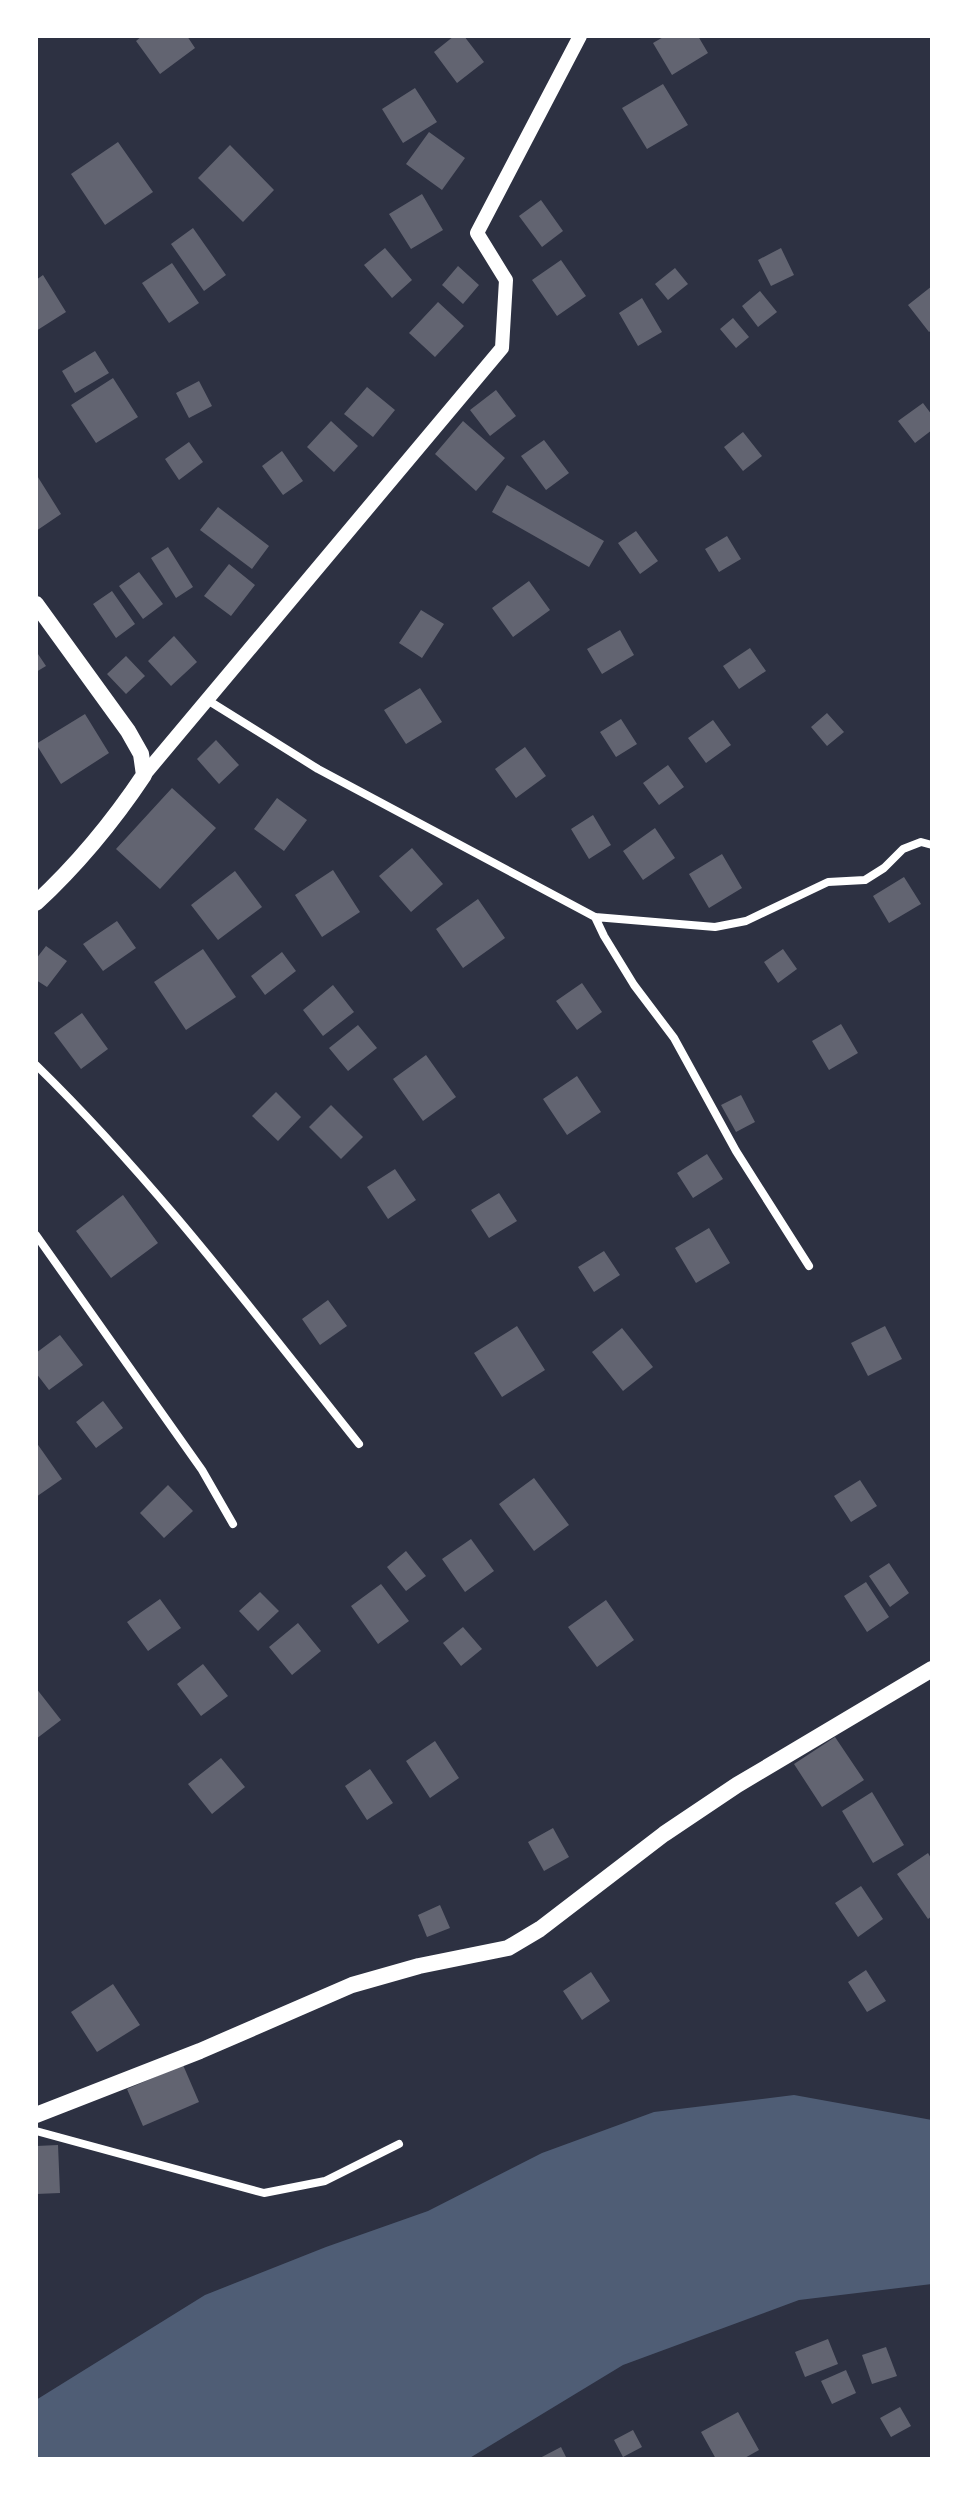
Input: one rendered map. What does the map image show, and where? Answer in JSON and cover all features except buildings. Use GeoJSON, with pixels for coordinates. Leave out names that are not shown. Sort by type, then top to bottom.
{"type":"FeatureCollection","features":[{"type":"Feature","properties":{"kind":"main road"},"geometry":{"type":"LineString","coordinates":[[36,604],[128,731],[141,754],[144,775],[113,820],[74,867],[36,903]]}},
{"type":"Feature","properties":{"kind":"main road"},"geometry":{"type":"LineString","coordinates":[[36,2115],[200,2051],[352,1985],[419,1966],[508,1948],[540,1929],[664,1834],[737,1785],[932,1669]]}},
{"type":"Feature","properties":{"kind":"street"},"geometry":{"type":"LineString","coordinates":[[144,775],[502,348],[506,280],[477,233],[580,36]]}},
{"type":"Feature","properties":{"kind":"street"},"geometry":{"type":"LineString","coordinates":[[209,701],[318,769],[595,917],[715,927],[746,921],[828,882],[865,880],[884,868],[903,849],[921,842],[932,845]]}},
{"type":"Feature","properties":{"kind":"street"},"geometry":{"type":"LineString","coordinates":[[595,917],[634,985],[674,1038],[736,1151],[809,1266]]}},
{"type":"Feature","properties":{"kind":"street"},"geometry":{"type":"LineString","coordinates":[[36,1065],[183,1224],[359,1444]]}},
{"type":"Feature","properties":{"kind":"street"},"geometry":{"type":"LineString","coordinates":[[36,1235],[195,1458],[233,1524]]}},
{"type":"Feature","properties":{"kind":"street"},"geometry":{"type":"LineString","coordinates":[[36,2131],[264,2193],[325,2181],[399,2144]]}},
{"type":"Feature","properties":{"kind":"water"},"geometry":{"type":"Polygon","coordinates":[[[794,2095],[932,2120],[932,2284],[799,2300],[623,2365],[468,2459],[36,2459],[36,2400],[205,2295],[428,2211],[542,2153],[654,2112],[794,2095]]]}}]}
